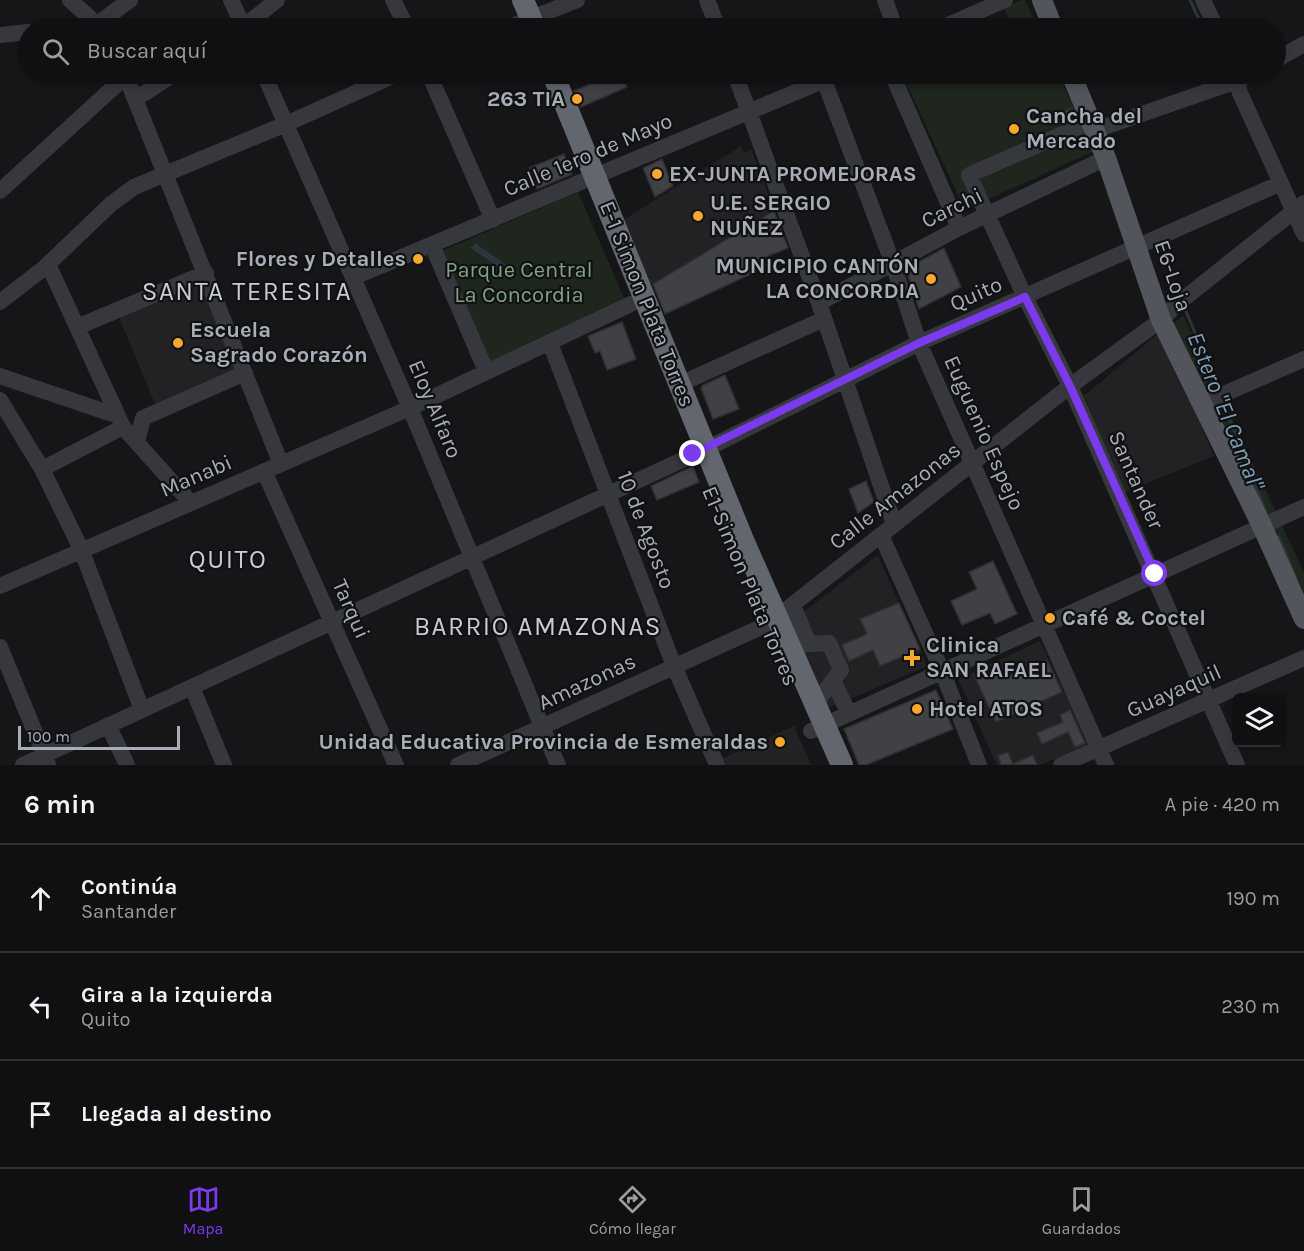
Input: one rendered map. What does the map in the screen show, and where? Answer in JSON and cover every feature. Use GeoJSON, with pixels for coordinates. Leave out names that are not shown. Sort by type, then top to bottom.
{"type":"FeatureCollection","features":[{"type":"Feature","properties":{"kind":"highway"},"geometry":{"type":"LineString","coordinates":[[507,0],[520,18]]}},
{"type":"Feature","properties":{"kind":"highway","name":"E1-Simon Plata Torres"},"geometry":{"type":"LineString","coordinates":[[543,84],[589,180],[631,304],[699,452],[779,615],[818,728],[826,765]]}},
{"type":"Feature","properties":{"kind":"highway","name":"E-1 Simon Plata Torres"},"geometry":{"type":"LineString","coordinates":[[556,84],[589,180],[680,384],[699,452]]}},
{"type":"Feature","properties":{"kind":"highway"},"geometry":{"type":"LineString","coordinates":[[779,615],[799,645],[815,704],[818,728],[842,765]]}},
{"type":"Feature","properties":{"kind":"main road"},"geometry":{"type":"LineString","coordinates":[[1042,0],[1049,18]]}},
{"type":"Feature","properties":{"kind":"main road","name":"E6-Loja"},"geometry":{"type":"LineString","coordinates":[[1075,84],[1106,158],[1161,320],[1262,526],[1304,619]]}},
{"type":"Feature","properties":{"kind":"street"},"geometry":{"type":"LineString","coordinates":[[70,0],[89,18]]}},
{"type":"Feature","properties":{"kind":"street"},"geometry":{"type":"LineString","coordinates":[[109,18],[130,0]]}},
{"type":"Feature","properties":{"kind":"street"},"geometry":{"type":"LineString","coordinates":[[231,0],[239,18]]}},
{"type":"Feature","properties":{"kind":"street"},"geometry":{"type":"LineString","coordinates":[[255,18],[277,0]]}},
{"type":"Feature","properties":{"kind":"street"},"geometry":{"type":"LineString","coordinates":[[393,0],[402,18]]}},
{"type":"Feature","properties":{"kind":"street"},"geometry":{"type":"LineString","coordinates":[[530,18],[577,0]]}},
{"type":"Feature","properties":{"kind":"street"},"geometry":{"type":"LineString","coordinates":[[707,0],[714,18]]}},
{"type":"Feature","properties":{"kind":"street"},"geometry":{"type":"LineString","coordinates":[[885,0],[891,18]]}},
{"type":"Feature","properties":{"kind":"street"},"geometry":{"type":"LineString","coordinates":[[964,18],[1005,0]]}},
{"type":"Feature","properties":{"kind":"street"},"geometry":{"type":"LineString","coordinates":[[1208,2],[1213,18]]}},
{"type":"Feature","properties":{"kind":"street"},"geometry":{"type":"LineString","coordinates":[[0,35],[18,33]]}},
{"type":"Feature","properties":{"kind":"street"},"geometry":{"type":"LineString","coordinates":[[1286,54],[1304,44]]}},
{"type":"Feature","properties":{"kind":"street"},"geometry":{"type":"LineString","coordinates":[[0,191],[115,84]]}},
{"type":"Feature","properties":{"kind":"street"},"geometry":{"type":"LineString","coordinates":[[131,84],[281,464]]}},
{"type":"Feature","properties":{"kind":"street"},"geometry":{"type":"LineString","coordinates":[[137,98],[159,84]]}},
{"type":"Feature","properties":{"kind":"street","name":"Eloy Alfaro"},"geometry":{"type":"LineString","coordinates":[[268,84],[410,408],[544,726],[558,765]]}},
{"type":"Feature","properties":{"kind":"street"},"geometry":{"type":"LineString","coordinates":[[1,300],[48,264],[111,204],[134,187],[286,124],[375,84]]}},
{"type":"Feature","properties":{"kind":"street"},"geometry":{"type":"LineString","coordinates":[[433,84],[493,220]]}},
{"type":"Feature","properties":{"kind":"street"},"geometry":{"type":"LineString","coordinates":[[739,84],[822,311],[888,530],[979,765]]}},
{"type":"Feature","properties":{"kind":"street","name":"Calle 1ero de Mayo"},"geometry":{"type":"LineString","coordinates":[[354,277],[815,84]]}},
{"type":"Feature","properties":{"kind":"street","name":"Euguenio Espejo"},"geometry":{"type":"LineString","coordinates":[[833,84],[919,343],[1046,625],[1106,765]]}},
{"type":"Feature","properties":{"kind":"street"},"geometry":{"type":"LineString","coordinates":[[896,84],[959,228]]}},
{"type":"Feature","properties":{"kind":"street"},"geometry":{"type":"LineString","coordinates":[[1092,126],[1217,84]]}},
{"type":"Feature","properties":{"kind":"street"},"geometry":{"type":"LineString","coordinates":[[1244,84],[1281,183],[1299,207],[1304,234]]}},
{"type":"Feature","properties":{"kind":"street","name":"Santander"},"geometry":{"type":"LineString","coordinates":[[1092,126],[969,175],[1025,297],[1070,386],[1155,574],[1237,765]]}},
{"type":"Feature","properties":{"kind":"street","name":"Carchi"},"geometry":{"type":"LineString","coordinates":[[680,384],[822,311],[893,264],[959,228],[1106,158]]}},
{"type":"Feature","properties":{"kind":"street","name":"Quito"},"geometry":{"type":"LineString","coordinates":[[23,765],[46,760],[108,725],[699,452],[919,343],[1281,183]]}},
{"type":"Feature","properties":{"kind":"street","name":"Calle Amazonas"},"geometry":{"type":"LineString","coordinates":[[779,615],[1070,386],[1161,320],[1176,305],[1299,207]]}},
{"type":"Feature","properties":{"kind":"street"},"geometry":{"type":"LineString","coordinates":[[432,245],[486,371]]}},
{"type":"Feature","properties":{"kind":"street"},"geometry":{"type":"LineString","coordinates":[[48,264],[121,422],[190,502]]}},
{"type":"Feature","properties":{"kind":"street"},"geometry":{"type":"LineString","coordinates":[[77,327],[206,273]]}},
{"type":"Feature","properties":{"kind":"street","name":"Manabi"},"geometry":{"type":"LineString","coordinates":[[0,586],[410,408],[631,304]]}},
{"type":"Feature","properties":{"kind":"street","name":"10 de Agosto"},"geometry":{"type":"LineString","coordinates":[[550,343],[674,666],[717,765]]}},
{"type":"Feature","properties":{"kind":"street"},"geometry":{"type":"LineString","coordinates":[[1201,404],[1304,359]]}},
{"type":"Feature","properties":{"kind":"street"},"geometry":{"type":"LineString","coordinates":[[137,442],[143,418],[245,373]]}},
{"type":"Feature","properties":{"kind":"street"},"geometry":{"type":"LineString","coordinates":[[0,376],[121,422]]}},
{"type":"Feature","properties":{"kind":"street"},"geometry":{"type":"LineString","coordinates":[[0,400],[42,469],[81,549],[142,710]]}},
{"type":"Feature","properties":{"kind":"street"},"geometry":{"type":"LineString","coordinates":[[42,469],[121,422]]}},
{"type":"Feature","properties":{"kind":"street","name":"Tarqui"},"geometry":{"type":"LineString","coordinates":[[264,471],[396,765]]}},
{"type":"Feature","properties":{"kind":"street"},"geometry":{"type":"LineString","coordinates":[[818,728],[1304,507]]}},
{"type":"Feature","properties":{"kind":"street","name":"Amazonas"},"geometry":{"type":"LineString","coordinates":[[458,765],[779,615]]}},
{"type":"Feature","properties":{"kind":"street"},"geometry":{"type":"LineString","coordinates":[[799,645],[829,643],[842,670],[815,704]]}},
{"type":"Feature","properties":{"kind":"street"},"geometry":{"type":"LineString","coordinates":[[0,647],[46,760]]}},
{"type":"Feature","properties":{"kind":"street","name":"Guayaquil"},"geometry":{"type":"LineString","coordinates":[[1061,765],[1304,658]]}},
{"type":"Feature","properties":{"kind":"street"},"geometry":{"type":"LineString","coordinates":[[833,680],[849,714]]}},
{"type":"Feature","properties":{"kind":"street"},"geometry":{"type":"LineString","coordinates":[[192,687],[224,765]]}},
{"type":"Feature","properties":{"kind":"street"},"geometry":{"type":"LineString","coordinates":[[108,725],[127,765]]}},
{"type":"Feature","properties":{"kind":"shaded area","name":"U.E. SERGIO NUÑEZ"},"geometry":{"type":"Polygon","coordinates":[[[741,146],[744,153],[751,149],[775,211],[650,286],[620,222],[741,146]]]}},
{"type":"Feature","properties":{"kind":"shaded area"},"geometry":{"type":"Polygon","coordinates":[[[475,243],[512,269],[508,274],[471,248],[475,243]]]}},
{"type":"Feature","properties":{"kind":"shaded area","name":"Escuela Sagrado Corazón"},"geometry":{"type":"Polygon","coordinates":[[[202,281],[237,369],[155,404],[119,317],[202,281]]]}},
{"type":"Feature","properties":{"kind":"shaded area"},"geometry":{"type":"Polygon","coordinates":[[[1161,331],[1214,456],[1123,493],[1084,396],[1161,331]]]}},
{"type":"Feature","properties":{"kind":"shaded area"},"geometry":{"type":"Polygon","coordinates":[[[878,555],[899,603],[860,619],[880,666],[920,649],[927,666],[827,709],[790,622],[878,555]]]}},
{"type":"Feature","properties":{"kind":"shaded area"},"geometry":{"type":"Polygon","coordinates":[[[1040,641],[1089,744],[1040,765],[997,765],[958,679],[1040,641]]]}},
{"type":"Feature","properties":{"kind":"shaded area","name":"Unidad Educativa Provincia de Esmeraldas"},"geometry":{"type":"Polygon","coordinates":[[[794,726],[811,765],[726,765],[723,758],[794,726]]]}},
{"type":"Feature","properties":{"kind":"green space"},"geometry":{"type":"Polygon","coordinates":[[[1025,0],[1033,18],[1008,18],[1004,8],[1025,0]]]}},
{"type":"Feature","properties":{"kind":"green space"},"geometry":{"type":"Polygon","coordinates":[[[907,84],[1063,84],[1094,151],[965,210],[907,84]]]}},
{"type":"Feature","properties":{"kind":"green space","name":"Parque Central La Concordia"},"geometry":{"type":"Polygon","coordinates":[[[578,192],[625,300],[488,364],[440,252],[578,192]]]}},
{"type":"Feature","properties":{"kind":"green space"},"geometry":{"type":"Polygon","coordinates":[[[1183,315],[1304,572],[1304,619],[1172,325],[1183,315]]]}},
{"type":"Feature","properties":{"kind":"building"},"geometry":{"type":"Polygon","coordinates":[[[590,84],[626,84],[627,87],[581,107],[574,91],[590,84]]]}},
{"type":"Feature","properties":{"kind":"building"},"geometry":{"type":"Polygon","coordinates":[[[1072,108],[1076,117],[1062,122],[1058,114],[1072,108]]]}},
{"type":"Feature","properties":{"kind":"building"},"geometry":{"type":"Polygon","coordinates":[[[564,154],[572,174],[537,189],[529,168],[564,154]]]}},
{"type":"Feature","properties":{"kind":"building","name":"EX-JUNTA PROMEJORAS"},"geometry":{"type":"Polygon","coordinates":[[[662,159],[673,186],[655,197],[643,168],[662,159]]]}},
{"type":"Feature","properties":{"kind":"building"},"geometry":{"type":"Polygon","coordinates":[[[774,211],[788,248],[763,258],[766,267],[665,314],[653,284],[774,211]]]}},
{"type":"Feature","properties":{"kind":"building","name":"MUNICIPIO CANTÓN LA CONCORDIA"},"geometry":{"type":"Polygon","coordinates":[[[944,248],[961,287],[919,309],[906,269],[944,248]]]}},
{"type":"Feature","properties":{"kind":"building"},"geometry":{"type":"Polygon","coordinates":[[[622,322],[636,359],[607,370],[600,351],[595,353],[588,336],[622,322]]]}},
{"type":"Feature","properties":{"kind":"building"},"geometry":{"type":"Polygon","coordinates":[[[725,375],[739,409],[713,419],[701,388],[725,375]]]}},
{"type":"Feature","properties":{"kind":"building"},"geometry":{"type":"Polygon","coordinates":[[[693,466],[699,482],[657,500],[651,486],[693,466]]]}},
{"type":"Feature","properties":{"kind":"building"},"geometry":{"type":"Polygon","coordinates":[[[866,481],[874,502],[858,513],[849,489],[866,481]]]}},
{"type":"Feature","properties":{"kind":"building"},"geometry":{"type":"Polygon","coordinates":[[[993,561],[1017,614],[995,624],[990,613],[962,625],[951,601],[977,589],[969,572],[993,561]]]}},
{"type":"Feature","properties":{"kind":"building"},"geometry":{"type":"Polygon","coordinates":[[[899,603],[920,649],[880,666],[873,650],[849,661],[842,645],[867,634],[860,619],[899,603]]]}},
{"type":"Feature","properties":{"kind":"building"},"geometry":{"type":"Polygon","coordinates":[[[1047,660],[1062,692],[996,722],[974,675],[984,671],[987,677],[1007,668],[1010,676],[1047,660]]]}},
{"type":"Feature","properties":{"kind":"building","name":"Hotel ATOS"},"geometry":{"type":"Polygon","coordinates":[[[936,690],[953,729],[866,765],[859,765],[844,729],[936,690]]]}},
{"type":"Feature","properties":{"kind":"building"},"geometry":{"type":"Polygon","coordinates":[[[1070,710],[1085,743],[1075,747],[1068,732],[1042,744],[1037,733],[1063,722],[1060,715],[1070,710]]]}},
{"type":"Feature","properties":{"kind":"building"},"geometry":{"type":"Polygon","coordinates":[[[1008,752],[1013,764],[1033,755],[1037,765],[1001,765],[998,756],[1008,752]]]}},
{"type":"Feature","properties":{"kind":"waterway","name":"Estero \"El Camal\""},"geometry":{"type":"LineString","coordinates":[[1190,0],[1198,18]]}},
{"type":"Feature","properties":{"kind":"waterway","name":"Estero \"El Camal\""},"geometry":{"type":"LineString","coordinates":[[1185,309],[1219,390]]}},
{"type":"Feature","properties":{"kind":"waterway","name":"Estero \"El Camal\""},"geometry":{"type":"LineString","coordinates":[[1222,399],[1266,512]]}},
{"type":"Feature","properties":{"kind":"waterway","name":"Estero \"El Camal\""},"geometry":{"type":"LineString","coordinates":[[1279,537],[1297,581]]}},
{"type":"Feature","properties":{"kind":"place","name":"263 TIA"},"geometry":{"type":"Point","coordinates":[577,99]}},
{"type":"Feature","properties":{"kind":"place","name":"Cancha del Mercado"},"geometry":{"type":"Point","coordinates":[1014,129]}},
{"type":"Feature","properties":{"kind":"place","name":"EX-JUNTA PROMEJORAS"},"geometry":{"type":"Point","coordinates":[657,174]}},
{"type":"Feature","properties":{"kind":"place","name":"U.E. SERGIO NUÑEZ"},"geometry":{"type":"Point","coordinates":[698,216]}},
{"type":"Feature","properties":{"kind":"place","name":"Flores y Detalles"},"geometry":{"type":"Point","coordinates":[418,259]}},
{"type":"Feature","properties":{"kind":"place","name":"MUNICIPIO CANTÓN LA CONCORDIA"},"geometry":{"type":"Point","coordinates":[931,279]}},
{"type":"Feature","properties":{"kind":"place","name":"Escuela Sagrado Corazón"},"geometry":{"type":"Point","coordinates":[178,343]}},
{"type":"Feature","properties":{"kind":"place","name":"Café & Coctel"},"geometry":{"type":"Point","coordinates":[1050,618]}},
{"type":"Feature","properties":{"kind":"place","name":"Clinica SAN RAFAEL"},"geometry":{"type":"Point","coordinates":[912,658]}},
{"type":"Feature","properties":{"kind":"place","name":"Hotel ATOS"},"geometry":{"type":"Point","coordinates":[917,709]}},
{"type":"Feature","properties":{"kind":"place","name":"Unidad Educativa Provincia de Esmeraldas"},"geometry":{"type":"Point","coordinates":[780,742]}},
{"type":"Feature","properties":{"kind":"district","name":"SANTA TERESITA"},"geometry":{"type":"Point","coordinates":[247,291]}},
{"type":"Feature","properties":{"kind":"district","name":"QUITO"},"geometry":{"type":"Point","coordinates":[228,559]}},
{"type":"Feature","properties":{"kind":"district","name":"BARRIO AMAZONAS"},"geometry":{"type":"Point","coordinates":[538,626]}},
{"type":"Feature","properties":{"kind":"route"},"geometry":{"type":"LineString","coordinates":[[693,454],[919,343],[1025,297],[1070,386],[1155,574]]}}]}
